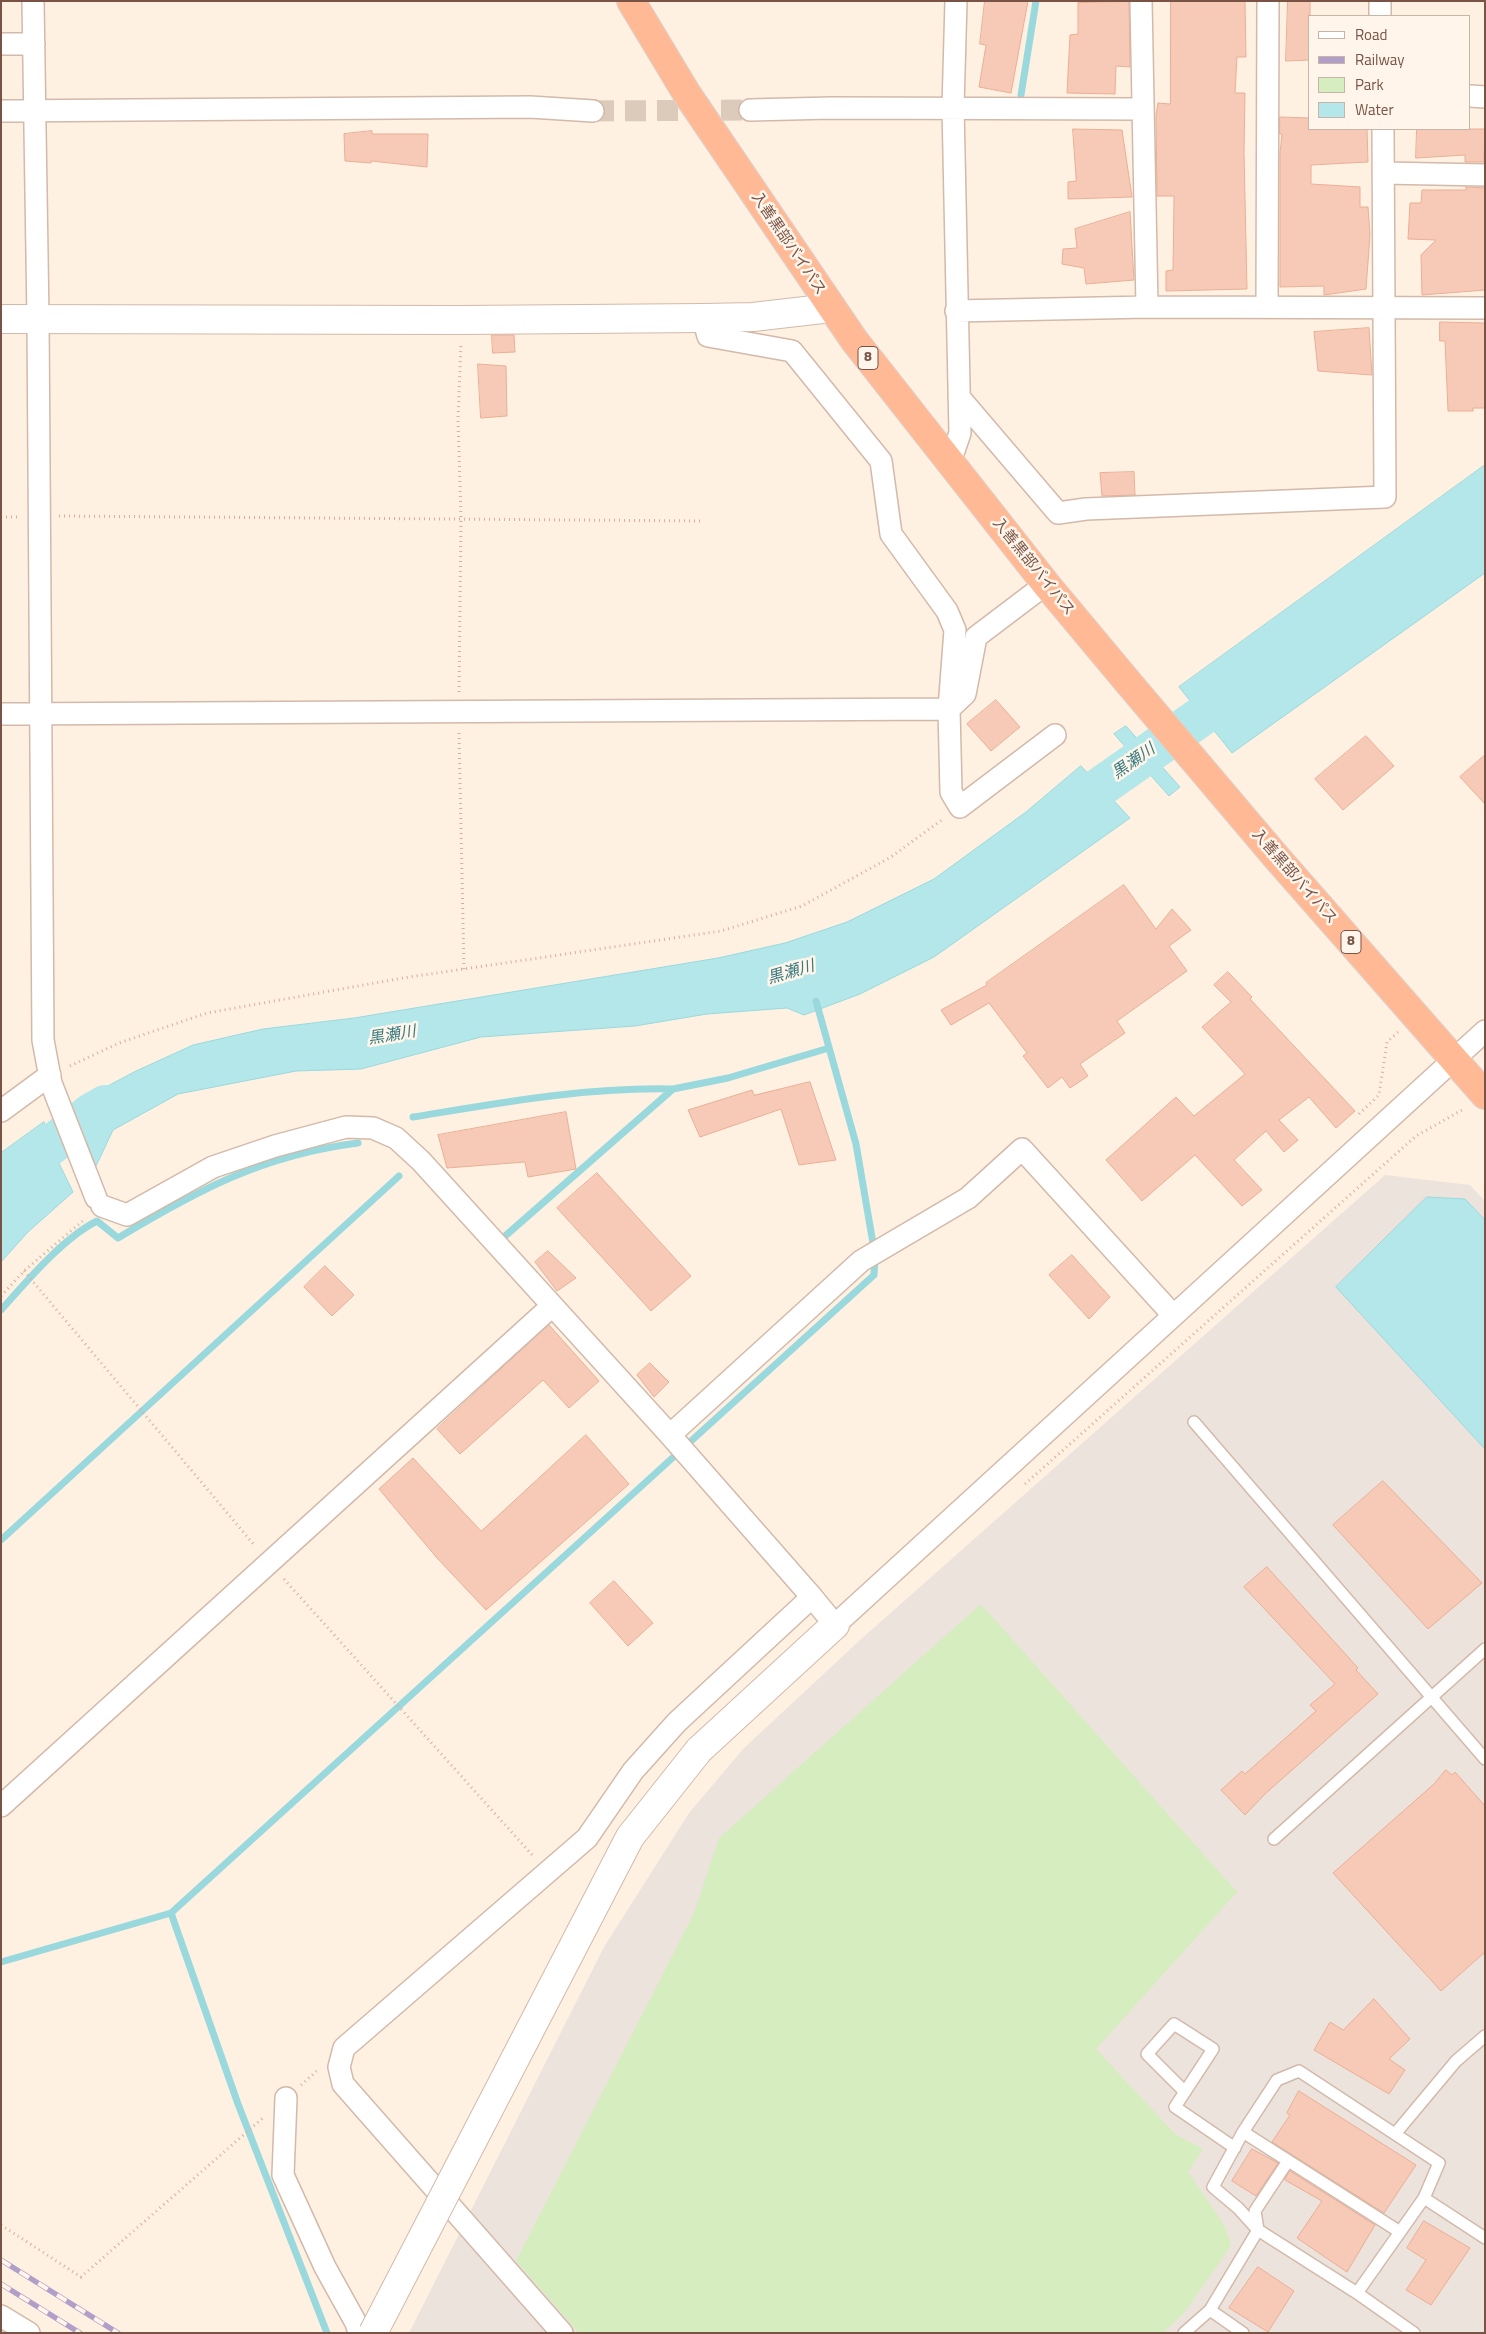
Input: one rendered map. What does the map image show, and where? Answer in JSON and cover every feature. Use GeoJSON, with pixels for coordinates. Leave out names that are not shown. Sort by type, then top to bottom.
{"type":"FeatureCollection","features":[{"type":"Feature","properties":{"kind":"highway","name":"入善黒部バイパス"},"geometry":{"type":"LineString","coordinates":[[631,1],[687,94],[831,308],[950,462],[1046,584],[1277,858],[1484,1093]]}},
{"type":"Feature","properties":{"kind":"street"},"geometry":{"type":"LineString","coordinates":[[33,1],[42,714],[43,1040],[51,1079],[99,1202],[127,1215],[213,1167],[275,1146],[346,1127],[373,1128],[396,1138],[421,1161],[670,1435],[812,1596],[835,1625]]}},
{"type":"Feature","properties":{"kind":"street"},"geometry":{"type":"LineString","coordinates":[[950,462],[960,434],[953,108],[956,1]]}},
{"type":"Feature","properties":{"kind":"street"},"geometry":{"type":"LineString","coordinates":[[1141,1],[1147,307]]}},
{"type":"Feature","properties":{"kind":"street"},"geometry":{"type":"LineString","coordinates":[[1267,307],[1268,1]]}},
{"type":"Feature","properties":{"kind":"street"},"geometry":{"type":"LineString","coordinates":[[1380,1],[1380,15]]}},
{"type":"Feature","properties":{"kind":"street"},"geometry":{"type":"LineString","coordinates":[[1,44],[34,44]]}},
{"type":"Feature","properties":{"kind":"street"},"geometry":{"type":"LineString","coordinates":[[1471,96],[1485,96]]}},
{"type":"Feature","properties":{"kind":"street"},"geometry":{"type":"LineString","coordinates":[[1,111],[530,107],[592,111]]}},
{"type":"Feature","properties":{"kind":"street"},"geometry":{"type":"LineString","coordinates":[[750,110],[1143,109]]}},
{"type":"Feature","properties":{"kind":"street"},"geometry":{"type":"LineString","coordinates":[[959,397],[1058,514],[1086,509],[1385,497],[1383,130]]}},
{"type":"Feature","properties":{"kind":"street"},"geometry":{"type":"LineString","coordinates":[[1383,172],[1485,175]]}},
{"type":"Feature","properties":{"kind":"street"},"geometry":{"type":"LineString","coordinates":[[956,311],[1147,307],[1384,306],[1485,308]]}},
{"type":"Feature","properties":{"kind":"street"},"geometry":{"type":"LineString","coordinates":[[1,319],[462,320],[703,318],[753,317],[831,308]]}},
{"type":"Feature","properties":{"kind":"street"},"geometry":{"type":"LineString","coordinates":[[703,318],[708,336],[792,351],[881,461],[891,534],[947,611],[955,630],[949,709],[951,792],[960,807],[1055,734]]}},
{"type":"Feature","properties":{"kind":"street"},"geometry":{"type":"LineString","coordinates":[[1,714],[949,709],[966,694],[976,637],[1046,584]]}},
{"type":"Feature","properties":{"kind":"street"},"geometry":{"type":"LineString","coordinates":[[373,2333],[630,1837],[699,1750],[1485,1031]]}},
{"type":"Feature","properties":{"kind":"street"},"geometry":{"type":"LineString","coordinates":[[1,1111],[51,1079]]}},
{"type":"Feature","properties":{"kind":"street"},"geometry":{"type":"LineString","coordinates":[[670,1435],[861,1261],[968,1198],[1022,1149],[1174,1315]]}},
{"type":"Feature","properties":{"kind":"street"},"geometry":{"type":"LineString","coordinates":[[1,1806],[552,1306]]}},
{"type":"Feature","properties":{"kind":"street"},"geometry":{"type":"LineString","coordinates":[[562,2333],[343,2084],[339,2068],[344,2048],[587,1838],[633,1771],[677,1722],[812,1596]]}},
{"type":"Feature","properties":{"kind":"street"},"geometry":{"type":"LineString","coordinates":[[286,2098],[283,2175],[326,2267],[356,2323],[359,2333]]}},
{"type":"Feature","properties":{"kind":"street"},"geometry":{"type":"LineString","coordinates":[[1,2316],[29,2333]]}},
{"type":"Feature","properties":{"kind":"lane"},"geometry":{"type":"LineString","coordinates":[[1194,1422],[1485,1759]]}},
{"type":"Feature","properties":{"kind":"lane"},"geometry":{"type":"LineString","coordinates":[[1274,1839],[1485,1649]]}},
{"type":"Feature","properties":{"kind":"lane"},"geometry":{"type":"LineString","coordinates":[[1185,2092],[1147,2054],[1174,2024],[1213,2049],[1185,2092],[1174,2107],[1235,2148]]}},
{"type":"Feature","properties":{"kind":"lane"},"geometry":{"type":"LineString","coordinates":[[1395,2134],[1456,2061],[1485,2036]]}},
{"type":"Feature","properties":{"kind":"lane"},"geometry":{"type":"LineString","coordinates":[[1357,2293],[1424,2198],[1439,2164],[1299,2070],[1277,2080],[1243,2132],[1213,2187],[1238,2208],[1258,2230],[1357,2293],[1414,2333]]}},
{"type":"Feature","properties":{"kind":"lane"},"geometry":{"type":"LineString","coordinates":[[1243,2132],[1400,2232]]}},
{"type":"Feature","properties":{"kind":"lane"},"geometry":{"type":"LineString","coordinates":[[1184,2333],[1210,2310],[1258,2230],[1255,2211],[1288,2161]]}},
{"type":"Feature","properties":{"kind":"lane"},"geometry":{"type":"LineString","coordinates":[[1424,2198],[1485,2238]]}},
{"type":"Feature","properties":{"kind":"lane"},"geometry":{"type":"LineString","coordinates":[[1210,2310],[1243,2333]]}},
{"type":"Feature","properties":{"kind":"path"},"geometry":{"type":"LineString","coordinates":[[462,320],[458,420],[461,518],[459,712],[464,969]]}},
{"type":"Feature","properties":{"kind":"path"},"geometry":{"type":"LineString","coordinates":[[39,516],[704,521]]}},
{"type":"Feature","properties":{"kind":"path"},"geometry":{"type":"LineString","coordinates":[[51,1079],[119,1043],[207,1013],[464,969],[721,931],[802,906],[891,857],[960,807]]}},
{"type":"Feature","properties":{"kind":"path"},"geometry":{"type":"LineString","coordinates":[[1021,1487],[1416,1136],[1460,1112],[1484,1093]]}},
{"type":"Feature","properties":{"kind":"path"},"geometry":{"type":"LineString","coordinates":[[1,1296],[24,1271],[99,1202]]}},
{"type":"Feature","properties":{"kind":"path"},"geometry":{"type":"LineString","coordinates":[[1,2225],[81,2277],[320,2068],[339,2068]]}},
{"type":"Feature","properties":{"kind":"shaded area"},"geometry":{"type":"Polygon","coordinates":[[[1385,1175],[1470,1185],[1485,1201],[1485,2333],[409,2333],[604,1947],[689,1813],[744,1748],[859,1641],[1385,1175]]]}},
{"type":"Feature","properties":{"kind":"green space"},"geometry":{"type":"Polygon","coordinates":[[[981,1604],[1237,1892],[1096,2049],[1175,2134],[1203,2149],[1188,2172],[1225,2226],[1231,2246],[1184,2313],[1163,2333],[579,2333],[516,2261],[694,1913],[719,1838],[981,1604]]]}},
{"type":"Feature","properties":{"kind":"water"},"geometry":{"type":"Polygon","coordinates":[[[1485,465],[1485,573],[1232,753],[1179,687],[1485,465]]]}},
{"type":"Feature","properties":{"kind":"water"},"geometry":{"type":"Polygon","coordinates":[[[1126,726],[1180,787],[1169,796],[1114,734],[1126,726]]]}},
{"type":"Feature","properties":{"kind":"water"},"geometry":{"type":"Polygon","coordinates":[[[1081,766],[1130,818],[934,957],[860,994],[804,1015],[787,1008],[707,1014],[635,1026],[481,1037],[361,1069],[296,1071],[178,1094],[113,1130],[96,1166],[72,1105],[134,1072],[193,1045],[263,1029],[354,1018],[718,958],[785,943],[847,922],[934,879],[1026,812],[1081,766]]]}},
{"type":"Feature","properties":{"kind":"water"},"geometry":{"type":"Polygon","coordinates":[[[44,1122],[56,1157],[73,1192],[28,1232],[1,1262],[1,1153],[44,1122]]]}},
{"type":"Feature","properties":{"kind":"water"},"geometry":{"type":"Polygon","coordinates":[[[1427,1197],[1465,1199],[1485,1220],[1485,1449],[1336,1287],[1427,1197]]]}},
{"type":"Feature","properties":{"kind":"building"},"geometry":{"type":"Polygon","coordinates":[[[985,1],[1028,1],[1011,93],[979,87],[986,45],[980,44],[985,1]]]}},
{"type":"Feature","properties":{"kind":"building"},"geometry":{"type":"Polygon","coordinates":[[[1171,1],[1245,1],[1246,57],[1237,57],[1235,93],[1245,93],[1244,153],[1247,289],[1166,291],[1166,271],[1173,270],[1174,196],[1157,196],[1156,115],[1158,103],[1170,104],[1171,1]]]}},
{"type":"Feature","properties":{"kind":"building"},"geometry":{"type":"Polygon","coordinates":[[[1288,1],[1310,1],[1310,15],[1308,15],[1308,60],[1286,61],[1288,1]]]}},
{"type":"Feature","properties":{"kind":"building"},"geometry":{"type":"Polygon","coordinates":[[[1129,2],[1130,67],[1116,66],[1115,94],[1067,93],[1070,35],[1078,34],[1078,3],[1129,2]]]}},
{"type":"Feature","properties":{"kind":"building"},"geometry":{"type":"Polygon","coordinates":[[[1280,117],[1308,118],[1308,130],[1367,130],[1368,162],[1311,165],[1311,184],[1360,187],[1360,207],[1368,207],[1370,235],[1366,289],[1324,295],[1324,286],[1280,287],[1280,153],[1282,134],[1280,134],[1280,117]]]}},
{"type":"Feature","properties":{"kind":"building"},"geometry":{"type":"Polygon","coordinates":[[[1073,129],[1122,130],[1132,197],[1068,199],[1068,182],[1076,181],[1073,129]]]}},
{"type":"Feature","properties":{"kind":"building"},"geometry":{"type":"Polygon","coordinates":[[[1485,129],[1484,162],[1465,162],[1465,155],[1416,158],[1417,130],[1485,129]]]}},
{"type":"Feature","properties":{"kind":"building"},"geometry":{"type":"Polygon","coordinates":[[[372,131],[372,134],[428,134],[427,167],[371,161],[371,163],[345,161],[344,134],[372,131]]]}},
{"type":"Feature","properties":{"kind":"building"},"geometry":{"type":"Polygon","coordinates":[[[1466,187],[1485,188],[1485,290],[1422,295],[1421,255],[1436,240],[1408,239],[1410,203],[1421,203],[1422,190],[1466,190],[1466,187]]]}},
{"type":"Feature","properties":{"kind":"building"},"geometry":{"type":"Polygon","coordinates":[[[1130,212],[1134,280],[1086,284],[1084,268],[1062,264],[1063,249],[1077,248],[1075,229],[1130,212]]]}},
{"type":"Feature","properties":{"kind":"building"},"geometry":{"type":"Polygon","coordinates":[[[1440,322],[1485,323],[1485,408],[1473,408],[1473,411],[1448,411],[1445,341],[1440,341],[1440,322]]]}},
{"type":"Feature","properties":{"kind":"building"},"geometry":{"type":"Polygon","coordinates":[[[1369,328],[1372,375],[1318,371],[1314,332],[1369,328]]]}},
{"type":"Feature","properties":{"kind":"building"},"geometry":{"type":"Polygon","coordinates":[[[492,335],[514,335],[515,352],[493,353],[492,335]]]}},
{"type":"Feature","properties":{"kind":"building"},"geometry":{"type":"Polygon","coordinates":[[[478,364],[506,366],[507,416],[481,418],[478,364]]]}},
{"type":"Feature","properties":{"kind":"building"},"geometry":{"type":"Polygon","coordinates":[[[1134,472],[1135,495],[1102,496],[1100,473],[1134,472]]]}},
{"type":"Feature","properties":{"kind":"building"},"geometry":{"type":"Polygon","coordinates":[[[996,700],[1020,727],[991,751],[967,724],[996,700]]]}},
{"type":"Feature","properties":{"kind":"building"},"geometry":{"type":"Polygon","coordinates":[[[1366,736],[1394,766],[1343,810],[1315,779],[1366,736]]]}},
{"type":"Feature","properties":{"kind":"building"},"geometry":{"type":"Polygon","coordinates":[[[1485,755],[1485,804],[1460,777],[1485,755]]]}},
{"type":"Feature","properties":{"kind":"building"},"geometry":{"type":"Polygon","coordinates":[[[1124,885],[1156,929],[1172,909],[1191,930],[1169,946],[1187,971],[1117,1021],[1125,1033],[1080,1064],[1088,1076],[1070,1088],[1062,1077],[1048,1088],[1023,1056],[1027,1053],[989,1003],[951,1025],[941,1010],[987,985],[986,983],[1124,885]]]}},
{"type":"Feature","properties":{"kind":"building"},"geometry":{"type":"Polygon","coordinates":[[[1228,972],[1252,997],[1250,999],[1355,1111],[1336,1128],[1309,1097],[1279,1120],[1298,1140],[1284,1152],[1266,1131],[1234,1160],[1262,1190],[1242,1206],[1195,1155],[1142,1201],[1106,1160],[1176,1097],[1194,1116],[1245,1074],[1202,1027],[1231,1002],[1214,985],[1228,972]]]}},
{"type":"Feature","properties":{"kind":"building"},"geometry":{"type":"Polygon","coordinates":[[[810,1082],[836,1160],[799,1165],[781,1109],[700,1137],[688,1110],[752,1090],[754,1095],[810,1082]]]}},
{"type":"Feature","properties":{"kind":"building"},"geometry":{"type":"Polygon","coordinates":[[[566,1112],[576,1169],[528,1177],[525,1162],[447,1168],[438,1135],[566,1112]]]}},
{"type":"Feature","properties":{"kind":"building"},"geometry":{"type":"Polygon","coordinates":[[[597,1173],[691,1276],[651,1311],[557,1208],[597,1173]]]}},
{"type":"Feature","properties":{"kind":"building"},"geometry":{"type":"Polygon","coordinates":[[[548,1251],[576,1278],[557,1291],[535,1262],[548,1251]]]}},
{"type":"Feature","properties":{"kind":"building"},"geometry":{"type":"Polygon","coordinates":[[[1072,1255],[1110,1297],[1089,1319],[1049,1275],[1072,1255]]]}},
{"type":"Feature","properties":{"kind":"building"},"geometry":{"type":"Polygon","coordinates":[[[325,1266],[354,1295],[332,1316],[304,1287],[325,1266]]]}},
{"type":"Feature","properties":{"kind":"building"},"geometry":{"type":"Polygon","coordinates":[[[549,1325],[599,1381],[569,1408],[543,1380],[460,1454],[437,1429],[549,1325]]]}},
{"type":"Feature","properties":{"kind":"building"},"geometry":{"type":"Polygon","coordinates":[[[650,1363],[669,1382],[654,1397],[637,1375],[650,1363]]]}},
{"type":"Feature","properties":{"kind":"building"},"geometry":{"type":"Polygon","coordinates":[[[586,1435],[629,1484],[486,1610],[437,1558],[379,1489],[413,1458],[481,1531],[586,1435]]]}},
{"type":"Feature","properties":{"kind":"building"},"geometry":{"type":"Polygon","coordinates":[[[1383,1481],[1482,1583],[1428,1629],[1333,1525],[1383,1481]]]}},
{"type":"Feature","properties":{"kind":"building"},"geometry":{"type":"Polygon","coordinates":[[[1267,1567],[1358,1668],[1356,1670],[1378,1694],[1265,1794],[1245,1815],[1221,1790],[1242,1771],[1245,1774],[1316,1711],[1310,1705],[1335,1684],[1244,1587],[1267,1567]]]}},
{"type":"Feature","properties":{"kind":"building"},"geometry":{"type":"Polygon","coordinates":[[[614,1581],[653,1623],[628,1646],[590,1603],[614,1581]]]}},
{"type":"Feature","properties":{"kind":"building"},"geometry":{"type":"Polygon","coordinates":[[[1446,1770],[1452,1775],[1455,1772],[1485,1806],[1485,1952],[1441,1991],[1333,1873],[1434,1784],[1446,1770]]]}},
{"type":"Feature","properties":{"kind":"building"},"geometry":{"type":"Polygon","coordinates":[[[1374,1999],[1410,2039],[1389,2059],[1405,2070],[1389,2094],[1314,2050],[1330,2022],[1343,2030],[1374,1999]]]}},
{"type":"Feature","properties":{"kind":"building"},"geometry":{"type":"Polygon","coordinates":[[[1299,2091],[1416,2165],[1384,2213],[1272,2142],[1290,2115],[1287,2113],[1299,2091]]]}},
{"type":"Feature","properties":{"kind":"building"},"geometry":{"type":"Polygon","coordinates":[[[1252,2149],[1278,2163],[1256,2196],[1232,2181],[1252,2149]]]}},
{"type":"Feature","properties":{"kind":"building"},"geometry":{"type":"Polygon","coordinates":[[[1290,2171],[1375,2225],[1347,2272],[1297,2238],[1322,2201],[1285,2180],[1290,2171]]]}},
{"type":"Feature","properties":{"kind":"building"},"geometry":{"type":"Polygon","coordinates":[[[1424,2221],[1470,2248],[1431,2305],[1406,2290],[1426,2260],[1407,2248],[1424,2221]]]}},
{"type":"Feature","properties":{"kind":"building"},"geometry":{"type":"Polygon","coordinates":[[[1258,2267],[1294,2291],[1268,2332],[1229,2308],[1258,2267]]]}},
{"type":"Feature","properties":{"kind":"waterway"},"geometry":{"type":"LineString","coordinates":[[1021,95],[1036,1]]}},
{"type":"Feature","properties":{"kind":"waterway","name":"黒瀬川"},"geometry":{"type":"LineString","coordinates":[[1056,818],[1246,685]]}},
{"type":"Feature","properties":{"kind":"waterway"},"geometry":{"type":"LineString","coordinates":[[1,1962],[171,1913],[874,1275],[875,1255],[856,1144],[816,1001]]}},
{"type":"Feature","properties":{"kind":"waterway"},"geometry":{"type":"LineString","coordinates":[[504,1237],[673,1089],[728,1078],[829,1048]]}},
{"type":"Feature","properties":{"kind":"waterway"},"geometry":{"type":"LineString","coordinates":[[413,1117],[510,1101],[575,1093],[673,1089]]}},
{"type":"Feature","properties":{"kind":"waterway","name":"黒瀬川"},"geometry":{"type":"LineString","coordinates":[[1,1188],[10,1178],[91,1113],[105,1105]]}},
{"type":"Feature","properties":{"kind":"waterway"},"geometry":{"type":"LineString","coordinates":[[1,1310],[58,1249],[97,1221],[118,1238],[204,1190],[232,1177],[292,1156],[358,1143]]}},
{"type":"Feature","properties":{"kind":"waterway"},"geometry":{"type":"LineString","coordinates":[[1,1540],[399,1176]]}},
{"type":"Feature","properties":{"kind":"waterway"},"geometry":{"type":"LineString","coordinates":[[171,1913],[238,2104],[327,2333]]}},
{"type":"Feature","properties":{"kind":"tunnel"},"geometry":{"type":"LineString","coordinates":[[593,111],[750,110]]}},
{"type":"Feature","properties":{"kind":"railway"},"geometry":{"type":"LineString","coordinates":[[1,2260],[118,2333]]}},
{"type":"Feature","properties":{"kind":"railway"},"geometry":{"type":"LineString","coordinates":[[1,2284],[80,2333]]}}]}
